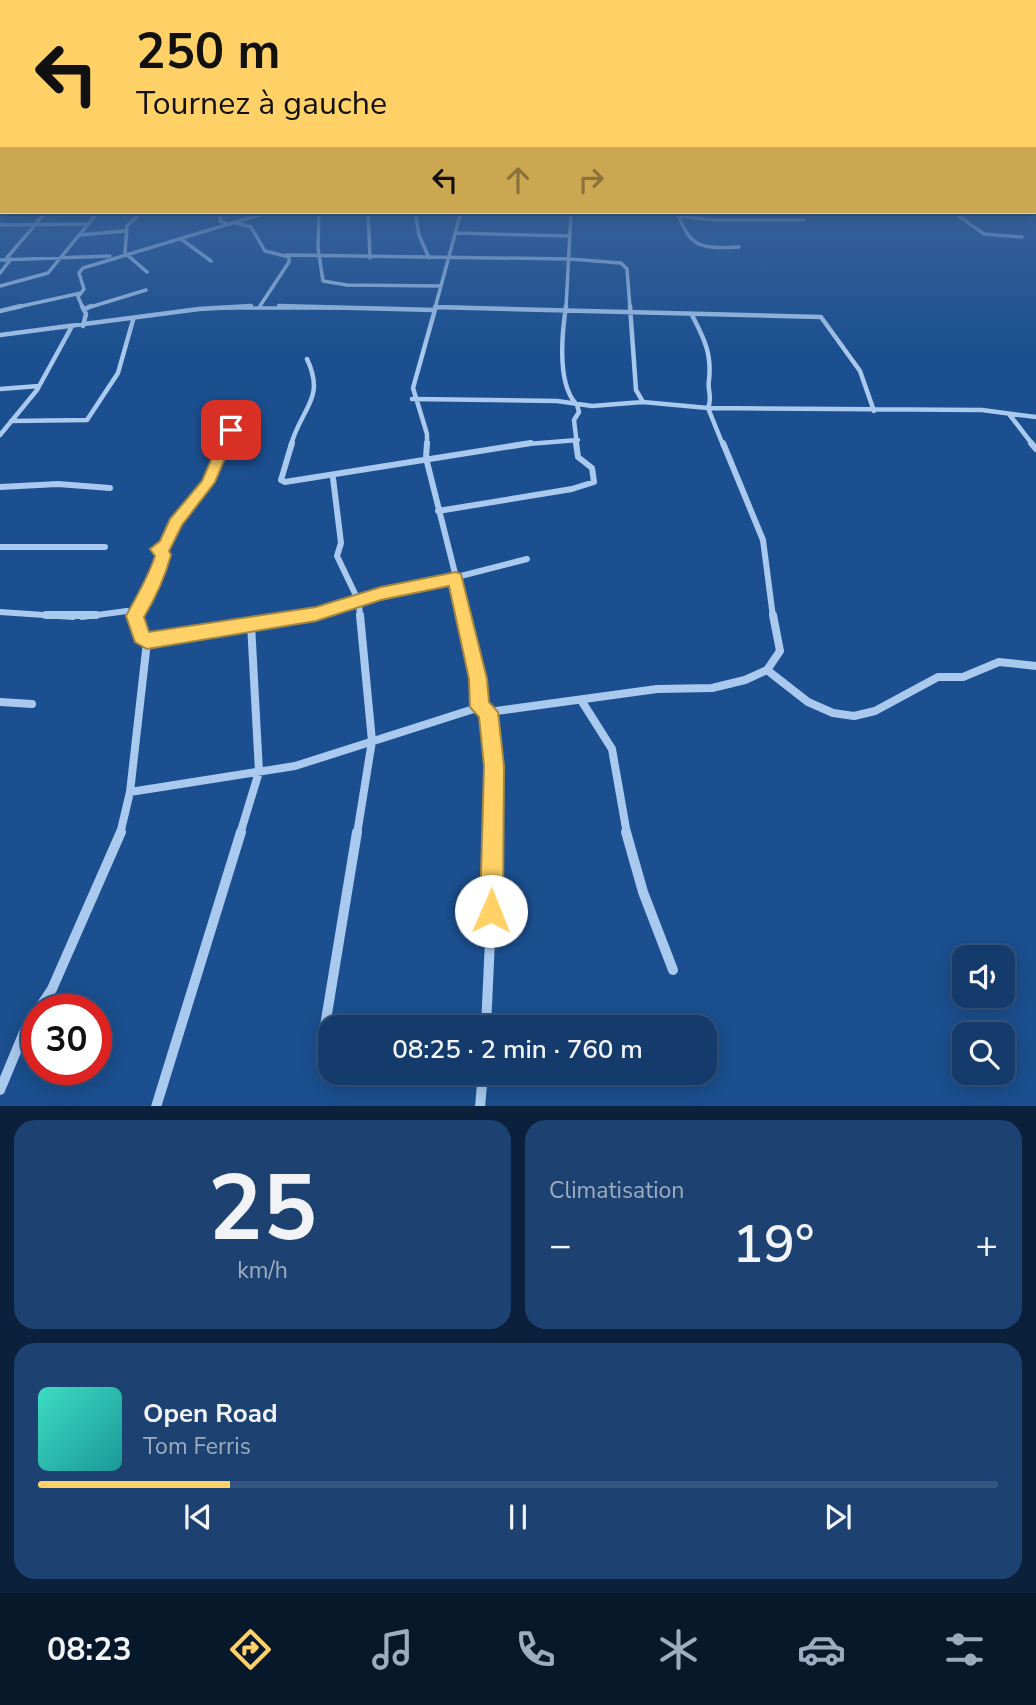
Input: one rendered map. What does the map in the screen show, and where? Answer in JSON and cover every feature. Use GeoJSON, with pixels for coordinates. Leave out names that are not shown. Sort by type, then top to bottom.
{"type":"FeatureCollection","features":[{"type":"Feature","properties":{"kind":"street"},"geometry":{"type":"LineString","coordinates":[[0,286],[45,275],[67,251]]}},
{"type":"Feature","properties":{"kind":"street"},"geometry":{"type":"LineString","coordinates":[[83,293],[80,270],[135,251]]}},
{"type":"Feature","properties":{"kind":"street"},"geometry":{"type":"LineString","coordinates":[[197,251],[211,261]]}},
{"type":"Feature","properties":{"kind":"street"},"geometry":{"type":"LineString","coordinates":[[265,251],[287,256],[321,258],[570,259],[624,264],[630,293],[636,390],[643,402]]}},
{"type":"Feature","properties":{"kind":"street"},"geometry":{"type":"LineString","coordinates":[[320,251],[325,282],[441,285]]}},
{"type":"Feature","properties":{"kind":"street"},"geometry":{"type":"LineString","coordinates":[[370,251],[370,258]]}},
{"type":"Feature","properties":{"kind":"street"},"geometry":{"type":"LineString","coordinates":[[426,251],[429,258]]}},
{"type":"Feature","properties":{"kind":"street"},"geometry":{"type":"LineString","coordinates":[[451,251],[412,383],[412,399],[427,435],[426,458],[478,679],[480,707]]}},
{"type":"Feature","properties":{"kind":"street"},"geometry":{"type":"LineString","coordinates":[[438,511],[591,484],[596,480],[595,475],[578,457],[574,420],[579,412],[577,405],[568,396],[561,338],[570,251]]}},
{"type":"Feature","properties":{"kind":"street"},"geometry":{"type":"LineString","coordinates":[[125,253],[147,272]]}},
{"type":"Feature","properties":{"kind":"street"},"geometry":{"type":"LineString","coordinates":[[0,273],[5,260],[118,256]]}},
{"type":"Feature","properties":{"kind":"street"},"geometry":{"type":"LineString","coordinates":[[260,306],[289,262],[287,256]]}},
{"type":"Feature","properties":{"kind":"street"},"geometry":{"type":"LineString","coordinates":[[85,309],[109,299],[146,290]]}},
{"type":"Feature","properties":{"kind":"street"},"geometry":{"type":"LineString","coordinates":[[83,293],[78,297],[85,309],[83,326]]}},
{"type":"Feature","properties":{"kind":"street"},"geometry":{"type":"LineString","coordinates":[[0,311],[83,293]]}},
{"type":"Feature","properties":{"kind":"street"},"geometry":{"type":"LineString","coordinates":[[0,335],[133,320],[199,309],[260,306],[821,317],[860,370],[874,411]]}},
{"type":"Feature","properties":{"kind":"street"},"geometry":{"type":"LineString","coordinates":[[130,792],[295,766],[425,722],[480,707],[489,712],[657,688],[712,688],[745,680],[767,670],[780,652],[766,578],[763,540],[708,408],[712,399],[708,382],[714,369],[709,350],[692,315]]}},
{"type":"Feature","properties":{"kind":"street"},"geometry":{"type":"LineString","coordinates":[[12,421],[88,420],[118,373],[133,320]]}},
{"type":"Feature","properties":{"kind":"street"},"geometry":{"type":"LineString","coordinates":[[0,435],[39,386],[71,328]]}},
{"type":"Feature","properties":{"kind":"street"},"geometry":{"type":"LineString","coordinates":[[307,359],[316,376],[316,391],[293,438],[281,480],[285,482],[333,478],[426,458],[535,441],[578,440]]}},
{"type":"Feature","properties":{"kind":"street"},"geometry":{"type":"LineString","coordinates":[[0,389],[39,386]]}},
{"type":"Feature","properties":{"kind":"street"},"geometry":{"type":"LineString","coordinates":[[412,399],[557,401],[577,405],[643,402],[708,408],[982,410],[1036,417]]}},
{"type":"Feature","properties":{"kind":"street"},"geometry":{"type":"LineString","coordinates":[[135,616],[149,595],[159,568],[163,555],[158,549],[166,545],[176,523],[208,482],[237,413]]}},
{"type":"Feature","properties":{"kind":"street"},"geometry":{"type":"LineString","coordinates":[[1009,414],[1036,449]]}},
{"type":"Feature","properties":{"kind":"street"},"geometry":{"type":"LineString","coordinates":[[327,1015],[372,741],[359,602],[337,556],[341,543],[333,478]]}},
{"type":"Feature","properties":{"kind":"street"},"geometry":{"type":"LineString","coordinates":[[0,487],[58,484],[110,488]]}},
{"type":"Feature","properties":{"kind":"street"},"geometry":{"type":"LineString","coordinates":[[0,547],[105,547]]}},
{"type":"Feature","properties":{"kind":"street"},"geometry":{"type":"LineString","coordinates":[[147,642],[316,614],[381,594],[456,579],[527,559]]}},
{"type":"Feature","properties":{"kind":"street"},"geometry":{"type":"LineString","coordinates":[[0,612],[79,617],[127,611],[135,616],[147,642],[130,792],[119,839],[49,994]]}},
{"type":"Feature","properties":{"kind":"street"},"geometry":{"type":"LineString","coordinates":[[156,1106],[259,772],[251,624]]}},
{"type":"Feature","properties":{"kind":"street"},"geometry":{"type":"LineString","coordinates":[[767,670],[808,702],[833,713],[854,716],[875,711],[938,677],[963,677],[999,662],[1036,666]]}},
{"type":"Feature","properties":{"kind":"street"},"geometry":{"type":"LineString","coordinates":[[580,700],[612,750],[624,823],[643,892],[673,971]]}},
{"type":"Feature","properties":{"kind":"street"},"geometry":{"type":"LineString","coordinates":[[0,702],[32,704]]}},
{"type":"Feature","properties":{"kind":"street"},"geometry":{"type":"LineString","coordinates":[[486,1015],[494,810],[494,766],[489,712]]}},
{"type":"Feature","properties":{"kind":"street"},"geometry":{"type":"LineString","coordinates":[[0,1090],[21,1040]]}},
{"type":"Feature","properties":{"kind":"street"},"geometry":{"type":"LineString","coordinates":[[480,1106],[482,1085]]}},
{"type":"Feature","properties":{"kind":"route"},"geometry":{"type":"LineString","coordinates":[[231,430],[208,482],[176,523],[166,545],[158,549],[163,555],[159,568],[149,595],[135,616],[142,636],[147,642],[316,614],[381,594],[456,579],[478,679],[480,707],[489,712],[494,766],[491,911]]}}]}
